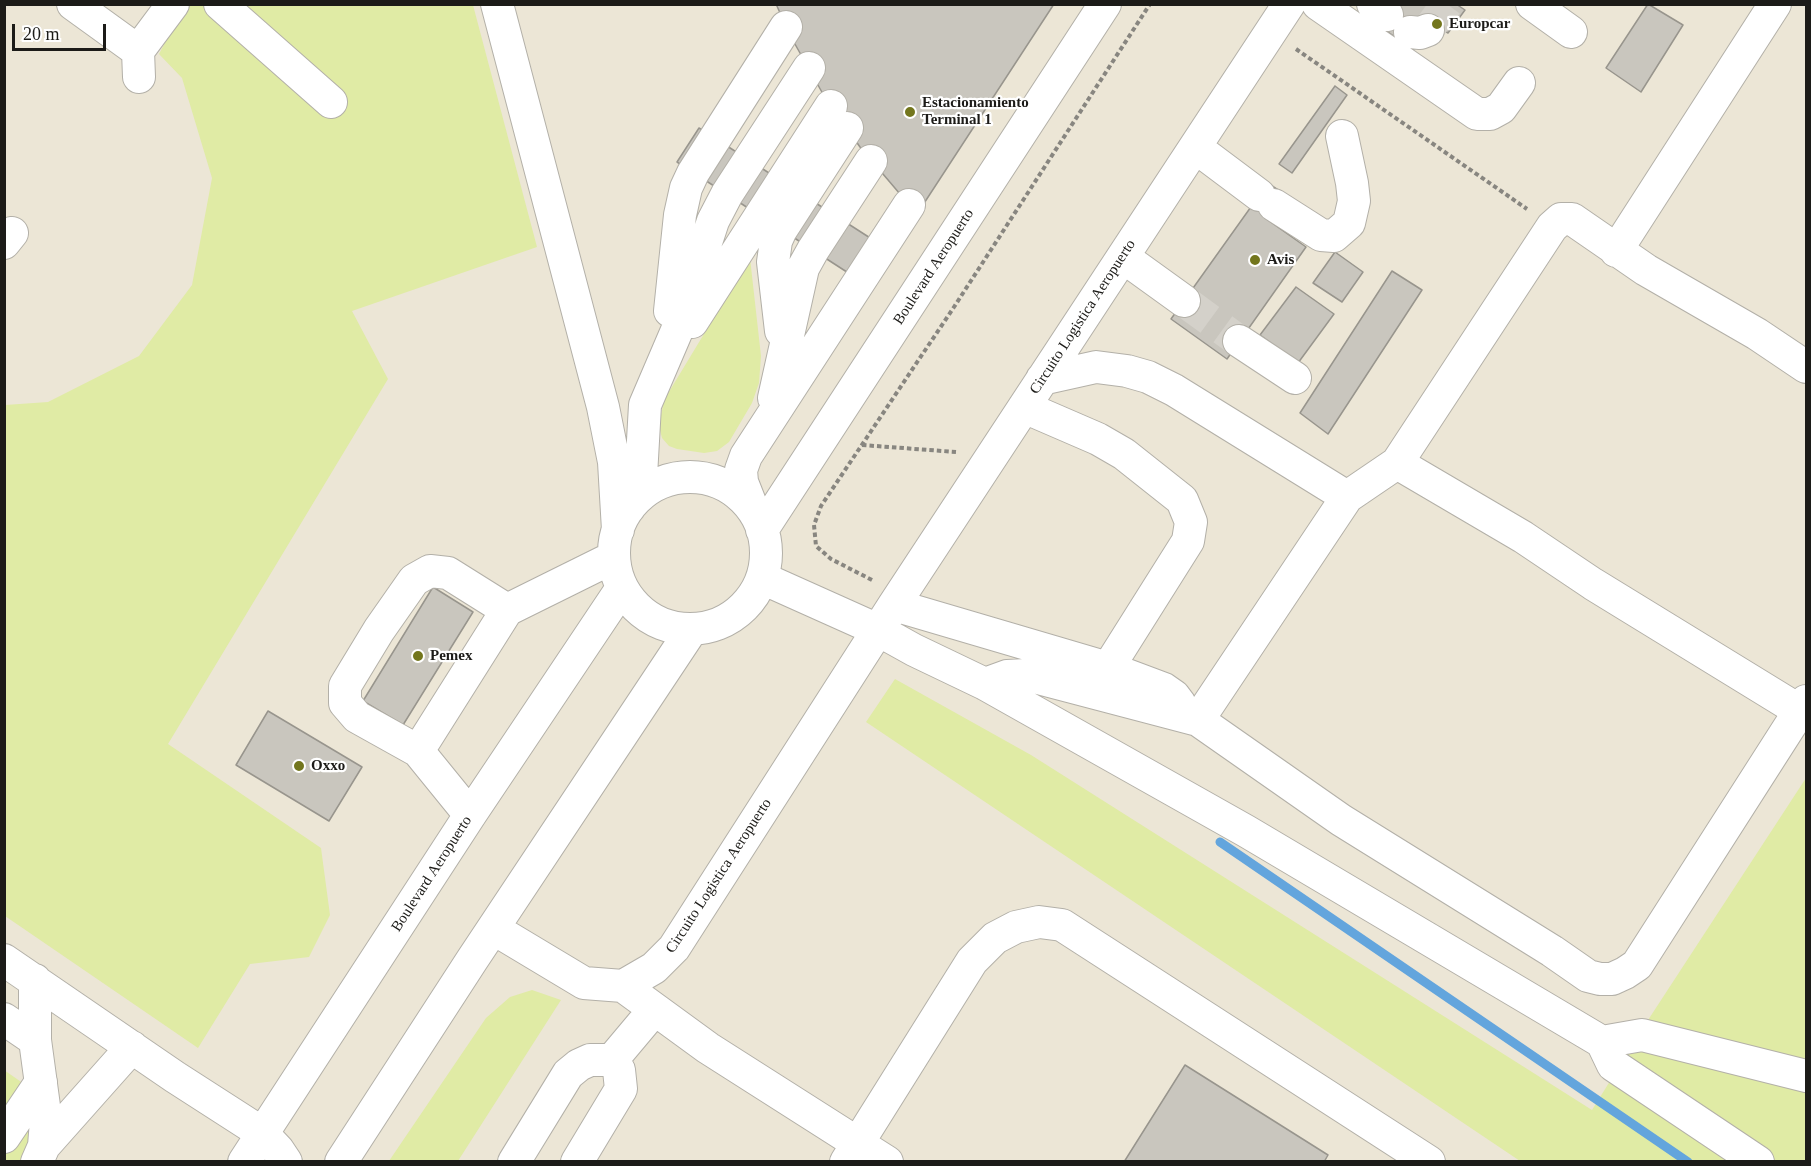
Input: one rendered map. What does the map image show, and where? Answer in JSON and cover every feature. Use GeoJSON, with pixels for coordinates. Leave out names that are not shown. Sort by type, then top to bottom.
{"type":"FeatureCollection","features":[{"type":"Feature","properties":{"kind":"street"},"geometry":{"type":"LineString","coordinates":[[73,4],[138,64],[173,4]]}},
{"type":"Feature","properties":{"kind":"street"},"geometry":{"type":"LineString","coordinates":[[220,4],[331,102]]}},
{"type":"Feature","properties":{"kind":"street"},"geometry":{"type":"LineString","coordinates":[[497,4],[603,407],[614,462],[620,531],[616,573],[622,588],[634,605],[651,618],[670,627],[692,629],[714,625],[735,615],[751,598],[762,578],[766,554],[759,521],[742,482],[741,470],[746,456],[839,281],[846,122]]}},
{"type":"Feature","properties":{"kind":"street","name":"Boulevard Aeropuerto"},"geometry":{"type":"LineString","coordinates":[[759,521],[1105,4]]}},
{"type":"Feature","properties":{"kind":"street","name":"Circuito Logistica Aeropuerto"},"geometry":{"type":"LineString","coordinates":[[623,986],[654,968],[674,948],[884,606],[1024,407],[1289,4]]}},
{"type":"Feature","properties":{"kind":"street"},"geometry":{"type":"LineString","coordinates":[[1318,4],[1477,114],[1490,114],[1501,108],[1520,83]]}},
{"type":"Feature","properties":{"kind":"street"},"geometry":{"type":"LineString","coordinates":[[1532,4],[1571,32]]}},
{"type":"Feature","properties":{"kind":"street"},"geometry":{"type":"LineString","coordinates":[[1617,251],[1775,4]]}},
{"type":"Feature","properties":{"kind":"street"},"geometry":{"type":"LineString","coordinates":[[620,531],[641,476],[645,405],[678,328],[719,208],[846,122]]}},
{"type":"Feature","properties":{"kind":"street"},"geometry":{"type":"LineString","coordinates":[[657,376],[667,340],[680,216],[686,188],[693,173],[846,122]]}},
{"type":"Feature","properties":{"kind":"street"},"geometry":{"type":"LineString","coordinates":[[657,376],[846,122]]}},
{"type":"Feature","properties":{"kind":"street"},"geometry":{"type":"LineString","coordinates":[[757,437],[846,122]]}},
{"type":"Feature","properties":{"kind":"street"},"geometry":{"type":"LineString","coordinates":[[781,359],[773,262],[776,241],[846,122]]}},
{"type":"Feature","properties":{"kind":"street"},"geometry":{"type":"LineString","coordinates":[[772,407],[803,268],[813,250],[846,122]]}},
{"type":"Feature","properties":{"kind":"street"},"geometry":{"type":"LineString","coordinates":[[1195,147],[1266,200],[1321,235],[1334,236],[1349,223],[1354,201],[1342,136]]}},
{"type":"Feature","properties":{"kind":"street"},"geometry":{"type":"LineString","coordinates":[[1188,717],[1347,497],[1397,463],[1557,223],[1572,219],[1617,251],[1684,293],[1757,334],[1806,367]]}},
{"type":"Feature","properties":{"kind":"street"},"geometry":{"type":"LineString","coordinates":[[1123,257],[1184,301]]}},
{"type":"Feature","properties":{"kind":"street"},"geometry":{"type":"LineString","coordinates":[[1239,341],[1296,378]]}},
{"type":"Feature","properties":{"kind":"street"},"geometry":{"type":"LineString","coordinates":[[1042,379],[1096,367],[1148,377],[1174,390],[1347,497]]}},
{"type":"Feature","properties":{"kind":"street"},"geometry":{"type":"LineString","coordinates":[[1024,407],[1098,439],[1124,454],[1182,500],[1191,522],[1188,541],[1108,668]]}},
{"type":"Feature","properties":{"kind":"street"},"geometry":{"type":"LineString","coordinates":[[985,684],[1007,676],[1027,675],[1188,717],[1369,838],[1552,951],[1588,976],[1612,979],[1625,973],[1637,965],[1803,706],[1593,584],[1523,537],[1397,463]]}},
{"type":"Feature","properties":{"kind":"street"},"geometry":{"type":"LineString","coordinates":[[418,751],[507,610],[620,531],[646,491],[668,480],[692,477],[710,479],[728,487],[743,498],[759,521]]}},
{"type":"Feature","properties":{"kind":"street"},"geometry":{"type":"LineString","coordinates":[[470,815],[418,751],[357,717],[345,703],[345,686],[379,630],[414,580],[430,571],[448,573],[507,610]]}},
{"type":"Feature","properties":{"kind":"street"},"geometry":{"type":"LineString","coordinates":[[762,578],[884,606],[1108,668],[1164,689],[1174,696],[1188,717]]}},
{"type":"Feature","properties":{"kind":"street","name":"Boulevard Aeropuerto"},"geometry":{"type":"LineString","coordinates":[[244,1161],[437,869],[470,815],[622,588]]}},
{"type":"Feature","properties":{"kind":"street"},"geometry":{"type":"LineString","coordinates":[[884,606],[914,650],[985,684],[1236,826],[1602,1042],[1613,1065],[1758,1161]]}},
{"type":"Feature","properties":{"kind":"street"},"geometry":{"type":"LineString","coordinates":[[341,1161],[692,629]]}},
{"type":"Feature","properties":{"kind":"street"},"geometry":{"type":"LineString","coordinates":[[852,1152],[972,961],[995,938],[1016,927],[1039,922],[1062,925],[1429,1161]]}},
{"type":"Feature","properties":{"kind":"street"},"geometry":{"type":"LineString","coordinates":[[494,929],[584,982],[623,986],[852,1152],[887,1161]]}},
{"type":"Feature","properties":{"kind":"street"},"geometry":{"type":"LineString","coordinates":[[4,960],[262,1133],[286,1161]]}},
{"type":"Feature","properties":{"kind":"street"},"geometry":{"type":"LineString","coordinates":[[35,980],[35,1040],[46,1121],[40,1154]]}},
{"type":"Feature","properties":{"kind":"street"},"geometry":{"type":"LineString","coordinates":[[514,1161],[568,1074],[590,1060],[612,1060],[654,1010]]}},
{"type":"Feature","properties":{"kind":"street"},"geometry":{"type":"LineString","coordinates":[[4,1019],[35,1040]]}},
{"type":"Feature","properties":{"kind":"street"},"geometry":{"type":"LineString","coordinates":[[1602,1042],[1642,1035],[1806,1076]]}},
{"type":"Feature","properties":{"kind":"street"},"geometry":{"type":"LineString","coordinates":[[40,1154],[132,1047]]}},
{"type":"Feature","properties":{"kind":"street"},"geometry":{"type":"LineString","coordinates":[[577,1161],[621,1089],[619,1070],[612,1060]]}},
{"type":"Feature","properties":{"kind":"street"},"geometry":{"type":"LineString","coordinates":[[4,1137],[41,1082]]}},
{"type":"Feature","properties":{"kind":"path"},"geometry":{"type":"LineString","coordinates":[[884,606],[816,546],[814,525],[821,506],[1150,4]]}},
{"type":"Feature","properties":{"kind":"path"},"geometry":{"type":"LineString","coordinates":[[1271,32],[1557,223]]}},
{"type":"Feature","properties":{"kind":"path"},"geometry":{"type":"LineString","coordinates":[[862,445],[967,453]]}},
{"type":"Feature","properties":{"kind":"shaded area"},"geometry":{"type":"Polygon","coordinates":[[[5,5],[1806,5],[1806,1161],[5,1162],[5,5]]]}},
{"type":"Feature","properties":{"kind":"green space"},"geometry":{"type":"Polygon","coordinates":[[[185,5],[473,5],[537,247],[352,311],[388,379],[168,744],[321,848],[330,915],[309,957],[250,964],[198,1048],[5,916],[5,405],[48,402],[139,356],[192,285],[212,178],[182,78],[159,54],[185,5]]]}},
{"type":"Feature","properties":{"kind":"green space"},"geometry":{"type":"Polygon","coordinates":[[[750,258],[761,356],[759,383],[752,403],[729,442],[717,451],[704,453],[669,446],[662,438],[659,426],[664,400],[750,258]]]}},
{"type":"Feature","properties":{"kind":"green space"},"geometry":{"type":"Polygon","coordinates":[[[895,679],[1031,755],[1592,1110],[1806,778],[1806,1161],[1520,1161],[866,722],[895,679]]]}},
{"type":"Feature","properties":{"kind":"green space"},"geometry":{"type":"Polygon","coordinates":[[[532,990],[561,1000],[458,1161],[389,1161],[486,1018],[510,997],[532,990]]]}},
{"type":"Feature","properties":{"kind":"green space"},"geometry":{"type":"Polygon","coordinates":[[[4,1070],[50,1102],[23,1161],[5,1161],[4,1070]]]}},
{"type":"Feature","properties":{"kind":"building","name":"Estacionamiento Terminal 1"},"geometry":{"type":"Polygon","coordinates":[[[776,4],[1054,4],[917,214],[860,147],[823,94],[791,37],[776,4]]]}},
{"type":"Feature","properties":{"kind":"building","name":"Europcar"},"geometry":{"type":"Polygon","coordinates":[[[1395,4],[1456,4],[1465,10],[1448,33],[1437,26],[1402,42],[1381,27],[1395,4]]]}},
{"type":"Feature","properties":{"kind":"building"},"geometry":{"type":"Polygon","coordinates":[[[1648,4],[1683,25],[1641,92],[1606,68],[1648,4]]]}},
{"type":"Feature","properties":{"kind":"building"},"geometry":{"type":"Polygon","coordinates":[[[1335,86],[1347,95],[1292,173],[1279,164],[1335,86]]]}},
{"type":"Feature","properties":{"kind":"building"},"geometry":{"type":"Polygon","coordinates":[[[699,128],[892,252],[870,287],[677,162],[699,128]]]}},
{"type":"Feature","properties":{"kind":"building","name":"Avis"},"geometry":{"type":"Polygon","coordinates":[[[1268,183],[1283,193],[1265,218],[1306,247],[1227,359],[1171,319],[1268,183]]]}},
{"type":"Feature","properties":{"kind":"building"},"geometry":{"type":"Polygon","coordinates":[[[1335,252],[1363,272],[1342,302],[1313,283],[1335,252]]]}},
{"type":"Feature","properties":{"kind":"building"},"geometry":{"type":"Polygon","coordinates":[[[1392,271],[1422,290],[1328,434],[1300,413],[1392,271]]]}},
{"type":"Feature","properties":{"kind":"building"},"geometry":{"type":"Polygon","coordinates":[[[1296,287],[1334,314],[1298,363],[1260,335],[1296,287]]]}},
{"type":"Feature","properties":{"kind":"building","name":"Pemex"},"geometry":{"type":"Polygon","coordinates":[[[433,587],[473,612],[403,725],[363,701],[433,587]]]}},
{"type":"Feature","properties":{"kind":"building","name":"Oxxo"},"geometry":{"type":"Polygon","coordinates":[[[268,711],[362,767],[329,821],[236,765],[268,711]]]}},
{"type":"Feature","properties":{"kind":"building"},"geometry":{"type":"Polygon","coordinates":[[[1185,1065],[1328,1155],[1324,1162],[1124,1162],[1185,1065]]]}},
{"type":"Feature","properties":{"kind":"waterway"},"geometry":{"type":"LineString","coordinates":[[1220,842],[1688,1162]]}},
{"type":"Feature","properties":{"kind":"tunnel"},"geometry":{"type":"LineString","coordinates":[[1428,30],[1447,4]]}},
{"type":"Feature","properties":{"kind":"tunnel"},"geometry":{"type":"LineString","coordinates":[[1184,301],[1239,341]]}},
{"type":"Feature","properties":{"kind":"place","name":"Europcar"},"geometry":{"type":"Point","coordinates":[1437,24]}},
{"type":"Feature","properties":{"kind":"place","name":"Estacionamiento Terminal 1"},"geometry":{"type":"Point","coordinates":[910,112]}},
{"type":"Feature","properties":{"kind":"place","name":"Avis"},"geometry":{"type":"Point","coordinates":[1255,260]}},
{"type":"Feature","properties":{"kind":"place","name":"Pemex"},"geometry":{"type":"Point","coordinates":[418,656]}},
{"type":"Feature","properties":{"kind":"place","name":"Oxxo"},"geometry":{"type":"Point","coordinates":[299,766]}}]}
